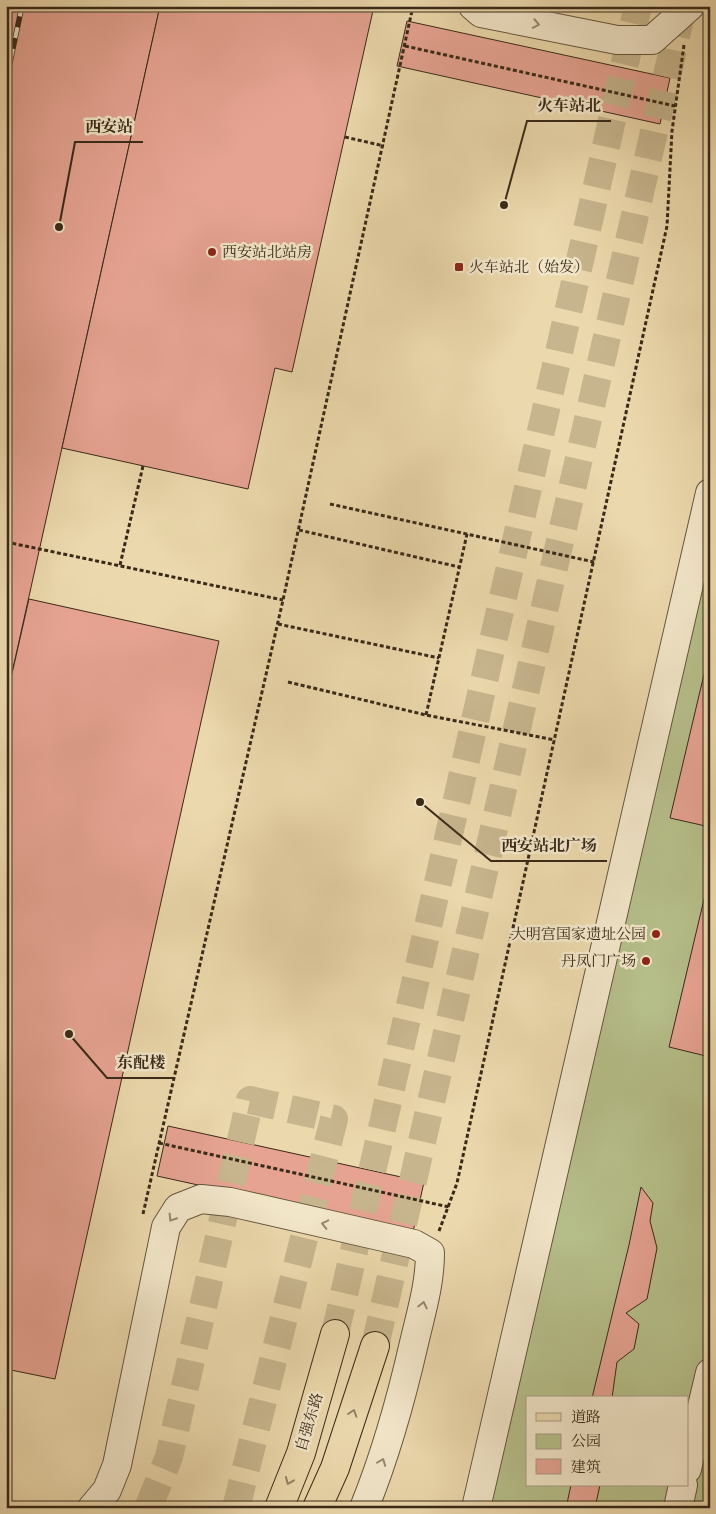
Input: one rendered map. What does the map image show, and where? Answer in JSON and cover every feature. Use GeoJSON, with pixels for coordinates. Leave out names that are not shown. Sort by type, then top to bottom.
{"type":"FeatureCollection","features":[{"type":"Feature","properties":{"kind":"main road","name":"自强东路"},"geometry":{"type":"LineString","coordinates":[[279,1508],[301,1452],[335,1334]]}},
{"type":"Feature","properties":{"kind":"main road"},"geometry":{"type":"LineString","coordinates":[[317,1508],[335,1468],[375,1346]]}},
{"type":"Feature","properties":{"kind":"street"},"geometry":{"type":"LineString","coordinates":[[473,6],[481,13],[616,40],[652,40],[690,7]]}},
{"type":"Feature","properties":{"kind":"street"},"geometry":{"type":"LineString","coordinates":[[476,1508],[710,493]]}},
{"type":"Feature","properties":{"kind":"street"},"geometry":{"type":"LineString","coordinates":[[92,1508],[107,1490],[117,1465],[166,1227],[178,1208],[201,1200],[230,1202],[414,1244],[430,1252],[430,1278],[399,1410],[385,1456],[364,1508]]}},
{"type":"Feature","properties":{"kind":"street"},"geometry":{"type":"LineString","coordinates":[[688,1465],[710,1373]]}},
{"type":"Feature","properties":{"kind":"street"},"geometry":{"type":"LineString","coordinates":[[678,1508],[684,1486]]}},
{"type":"Feature","properties":{"kind":"path"},"geometry":{"type":"LineString","coordinates":[[166,1227],[142,1219],[278,624],[384,146],[413,6]]}},
{"type":"Feature","properties":{"kind":"path"},"geometry":{"type":"LineString","coordinates":[[430,1252],[457,1183],[667,226],[672,132],[690,7]]}},
{"type":"Feature","properties":{"kind":"path"},"geometry":{"type":"LineString","coordinates":[[405,46],[675,106]]}},
{"type":"Feature","properties":{"kind":"path"},"geometry":{"type":"LineString","coordinates":[[345,137],[384,146]]}},
{"type":"Feature","properties":{"kind":"path"},"geometry":{"type":"LineString","coordinates":[[120,566],[143,466]]}},
{"type":"Feature","properties":{"kind":"path"},"geometry":{"type":"LineString","coordinates":[[330,504],[594,562]]}},
{"type":"Feature","properties":{"kind":"path"},"geometry":{"type":"LineString","coordinates":[[298,530],[459,567]]}},
{"type":"Feature","properties":{"kind":"path"},"geometry":{"type":"LineString","coordinates":[[426,715],[466,534]]}},
{"type":"Feature","properties":{"kind":"path"},"geometry":{"type":"LineString","coordinates":[[6,542],[283,600]]}},
{"type":"Feature","properties":{"kind":"path"},"geometry":{"type":"LineString","coordinates":[[278,624],[439,658]]}},
{"type":"Feature","properties":{"kind":"path"},"geometry":{"type":"LineString","coordinates":[[288,682],[426,715],[554,740]]}},
{"type":"Feature","properties":{"kind":"path"},"geometry":{"type":"LineString","coordinates":[[160,1143],[449,1207]]}},
{"type":"Feature","properties":{"kind":"green space","name":"大明宫国家遗址公园"},"geometry":{"type":"Polygon","coordinates":[[[710,471],[710,1508],[469,1508],[710,471]]]}},
{"type":"Feature","properties":{"kind":"building"},"geometry":{"type":"Polygon","coordinates":[[[6,6],[160,6],[6,700],[6,6]]]}},
{"type":"Feature","properties":{"kind":"building","name":"西安站北站房"},"geometry":{"type":"Polygon","coordinates":[[[160,6],[374,6],[292,372],[275,368],[248,489],[62,448],[160,6]]]}},
{"type":"Feature","properties":{"kind":"building"},"geometry":{"type":"Polygon","coordinates":[[[407,21],[670,78],[660,124],[397,66],[407,21]]]}},
{"type":"Feature","properties":{"kind":"building"},"geometry":{"type":"Polygon","coordinates":[[[29,599],[219,641],[55,1379],[6,1369],[6,700],[29,599]]]}},
{"type":"Feature","properties":{"kind":"building"},"geometry":{"type":"Polygon","coordinates":[[[710,649],[710,827],[670,818],[710,649]]]}},
{"type":"Feature","properties":{"kind":"building"},"geometry":{"type":"Polygon","coordinates":[[[710,874],[710,1057],[669,1047],[710,874]]]}},
{"type":"Feature","properties":{"kind":"building"},"geometry":{"type":"Polygon","coordinates":[[[168,1126],[424,1182],[413,1232],[157,1176],[168,1126]]]}},
{"type":"Feature","properties":{"kind":"building"},"geometry":{"type":"Polygon","coordinates":[[[641,1187],[653,1203],[650,1221],[657,1248],[647,1299],[626,1313],[639,1324],[634,1349],[617,1362],[612,1396],[592,1396],[641,1187]]]}},
{"type":"Feature","properties":{"kind":"building"},"geometry":{"type":"Polygon","coordinates":[[[571,1486],[600,1486],[595,1508],[566,1508],[571,1486]]]}},
{"type":"Feature","properties":{"kind":"tunnel"},"geometry":{"type":"LineString","coordinates":[[335,1334],[638,6]]}},
{"type":"Feature","properties":{"kind":"tunnel"},"geometry":{"type":"LineString","coordinates":[[375,1346],[683,6]]}},
{"type":"Feature","properties":{"kind":"tunnel"},"geometry":{"type":"LineString","coordinates":[[148,1508],[169,1457],[250,1100],[334,1119],[236,1508]]}},
{"type":"Feature","properties":{"kind":"railway"},"geometry":{"type":"LineString","coordinates":[[6,81],[22,6]]}},
{"type":"Feature","properties":{"kind":"place","name":"火车站北"},"geometry":{"type":"Point","coordinates":[504,205]}},
{"type":"Feature","properties":{"kind":"place","name":"西安站"},"geometry":{"type":"Point","coordinates":[59,227]}},
{"type":"Feature","properties":{"kind":"place","name":"西安站北站房"},"geometry":{"type":"Point","coordinates":[212,252]}},
{"type":"Feature","properties":{"kind":"place","name":"火车站北（始发）"},"geometry":{"type":"Point","coordinates":[459,267]}},
{"type":"Feature","properties":{"kind":"place","name":"西安站北广场"},"geometry":{"type":"Point","coordinates":[420,802]}},
{"type":"Feature","properties":{"kind":"place","name":"大明宫国家遗址公园"},"geometry":{"type":"Point","coordinates":[656,934]}},
{"type":"Feature","properties":{"kind":"place","name":"丹凤门广场"},"geometry":{"type":"Point","coordinates":[646,961]}},
{"type":"Feature","properties":{"kind":"place","name":"东配楼"},"geometry":{"type":"Point","coordinates":[69,1034]}}]}
